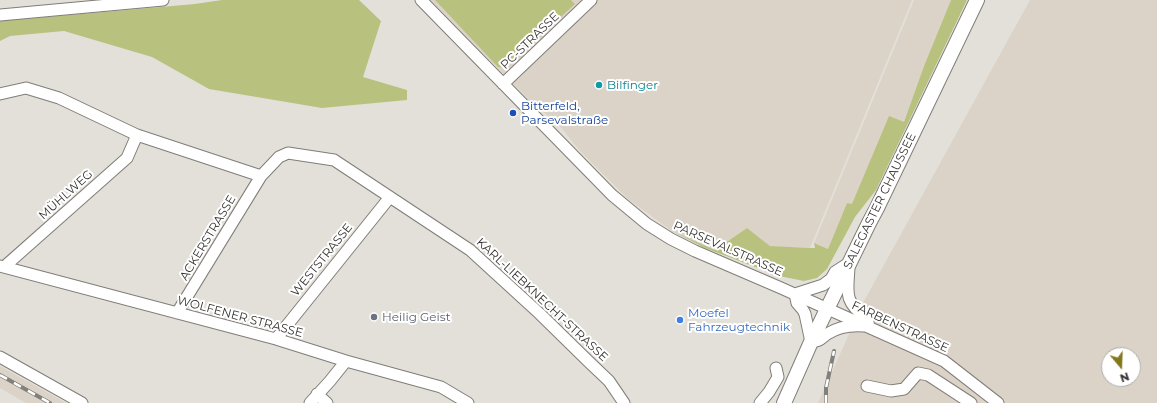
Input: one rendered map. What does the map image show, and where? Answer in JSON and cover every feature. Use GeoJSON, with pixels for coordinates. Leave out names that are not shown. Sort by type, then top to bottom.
{"type":"FeatureCollection","features":[{"type":"Feature","properties":{"kind":"main road","name":"SALEGASTER CHAUSSEE"},"geometry":{"type":"LineString","coordinates":[[784,403],[827,308],[977,0]]}},
{"type":"Feature","properties":{"kind":"street"},"geometry":{"type":"LineString","coordinates":[[0,15],[163,0]]}},
{"type":"Feature","properties":{"kind":"street","name":"PARSEVALSTRASSE"},"geometry":{"type":"LineString","coordinates":[[420,0],[612,195],[647,224],[685,247],[827,308]]}},
{"type":"Feature","properties":{"kind":"street","name":"PC-STRASSE"},"geometry":{"type":"LineString","coordinates":[[503,84],[591,0]]}},
{"type":"Feature","properties":{"kind":"street"},"geometry":{"type":"LineString","coordinates":[[0,94],[26,88],[59,98],[137,135],[261,176]]}},
{"type":"Feature","properties":{"kind":"street","name":"MÜHLWEG"},"geometry":{"type":"LineString","coordinates":[[2,267],[127,158],[137,135]]}},
{"type":"Feature","properties":{"kind":"street","name":"KARL-LIEBKNECHT-STRASSE"},"geometry":{"type":"LineString","coordinates":[[261,176],[279,158],[288,153],[334,160],[470,250],[540,314],[588,361],[609,382],[624,403]]}},
{"type":"Feature","properties":{"kind":"street","name":"ACKERSTRASSE"},"geometry":{"type":"LineString","coordinates":[[177,313],[261,176]]}},
{"type":"Feature","properties":{"kind":"street","name":"WESTSTRASSE"},"geometry":{"type":"LineString","coordinates":[[276,339],[390,197]]}},
{"type":"Feature","properties":{"kind":"street"},"geometry":{"type":"LineString","coordinates":[[849,264],[847,284],[848,297],[855,309],[867,318],[869,327],[846,326],[828,334],[821,340],[811,342],[805,314],[797,304],[795,294],[813,289],[823,284],[831,279],[835,272],[849,264]]}},
{"type":"Feature","properties":{"kind":"street","name":"WOLFENER STRASSE"},"geometry":{"type":"LineString","coordinates":[[2,267],[276,339],[346,361],[441,387],[468,403]]}},
{"type":"Feature","properties":{"kind":"street","name":"FARBENSTRASSE"},"geometry":{"type":"LineString","coordinates":[[827,308],[944,361],[998,403]]}},
{"type":"Feature","properties":{"kind":"street"},"geometry":{"type":"LineString","coordinates":[[0,357],[82,403]]}},
{"type":"Feature","properties":{"kind":"street"},"geometry":{"type":"LineString","coordinates":[[327,403],[314,399],[346,361]]}},
{"type":"Feature","properties":{"kind":"street"},"geometry":{"type":"LineString","coordinates":[[760,403],[778,377],[776,368]]}},
{"type":"Feature","properties":{"kind":"street"},"geometry":{"type":"LineString","coordinates":[[867,386],[891,391],[904,388],[918,373],[928,375],[971,403]]}},
{"type":"Feature","properties":{"kind":"shaded area"},"geometry":{"type":"Polygon","coordinates":[[[430,0],[912,0],[810,248],[770,246],[747,228],[715,250],[672,231],[628,199],[580,151],[559,125],[531,102],[430,0]]]}},
{"type":"Feature","properties":{"kind":"shaded area"},"geometry":{"type":"Polygon","coordinates":[[[914,0],[951,0],[924,66],[904,122],[852,205],[847,203],[828,249],[814,243],[914,0]]]}},
{"type":"Feature","properties":{"kind":"shaded area"},"geometry":{"type":"Polygon","coordinates":[[[1030,0],[1157,0],[1157,403],[818,403],[864,301],[1030,0]]]}},
{"type":"Feature","properties":{"kind":"shaded area"},"geometry":{"type":"Polygon","coordinates":[[[0,366],[66,403],[26,403],[0,388],[0,366]]]}},
{"type":"Feature","properties":{"kind":"green space"},"geometry":{"type":"Polygon","coordinates":[[[222,0],[359,0],[381,21],[363,77],[407,90],[407,100],[322,108],[209,89],[152,57],[64,31],[10,36],[0,41],[0,21],[195,4],[222,0]]]}},
{"type":"Feature","properties":{"kind":"green space"},"geometry":{"type":"Polygon","coordinates":[[[435,0],[571,0],[575,4],[505,68],[498,67],[435,0]]]}},
{"type":"Feature","properties":{"kind":"green space"},"geometry":{"type":"Polygon","coordinates":[[[951,0],[967,0],[876,190],[855,217],[827,269],[817,278],[804,281],[779,276],[705,248],[672,231],[715,250],[747,228],[770,246],[815,248],[814,243],[828,249],[847,203],[852,204],[889,116],[904,122],[924,66],[951,0]]]}},
{"type":"Feature","properties":{"kind":"railway"},"geometry":{"type":"LineString","coordinates":[[826,403],[826,388],[834,351]]}},
{"type":"Feature","properties":{"kind":"railway"},"geometry":{"type":"LineString","coordinates":[[0,375],[50,403]]}},
{"type":"Feature","properties":{"kind":"place","name":"Bilfinger"},"geometry":{"type":"Point","coordinates":[599,85]}},
{"type":"Feature","properties":{"kind":"place","name":"Bitterfeld, Parsevalstraße"},"geometry":{"type":"Point","coordinates":[513,113]}},
{"type":"Feature","properties":{"kind":"place","name":"Heilig Geist"},"geometry":{"type":"Point","coordinates":[374,317]}},
{"type":"Feature","properties":{"kind":"place","name":"Moefel Fahrzeugtechnik"},"geometry":{"type":"Point","coordinates":[680,320]}}]}
